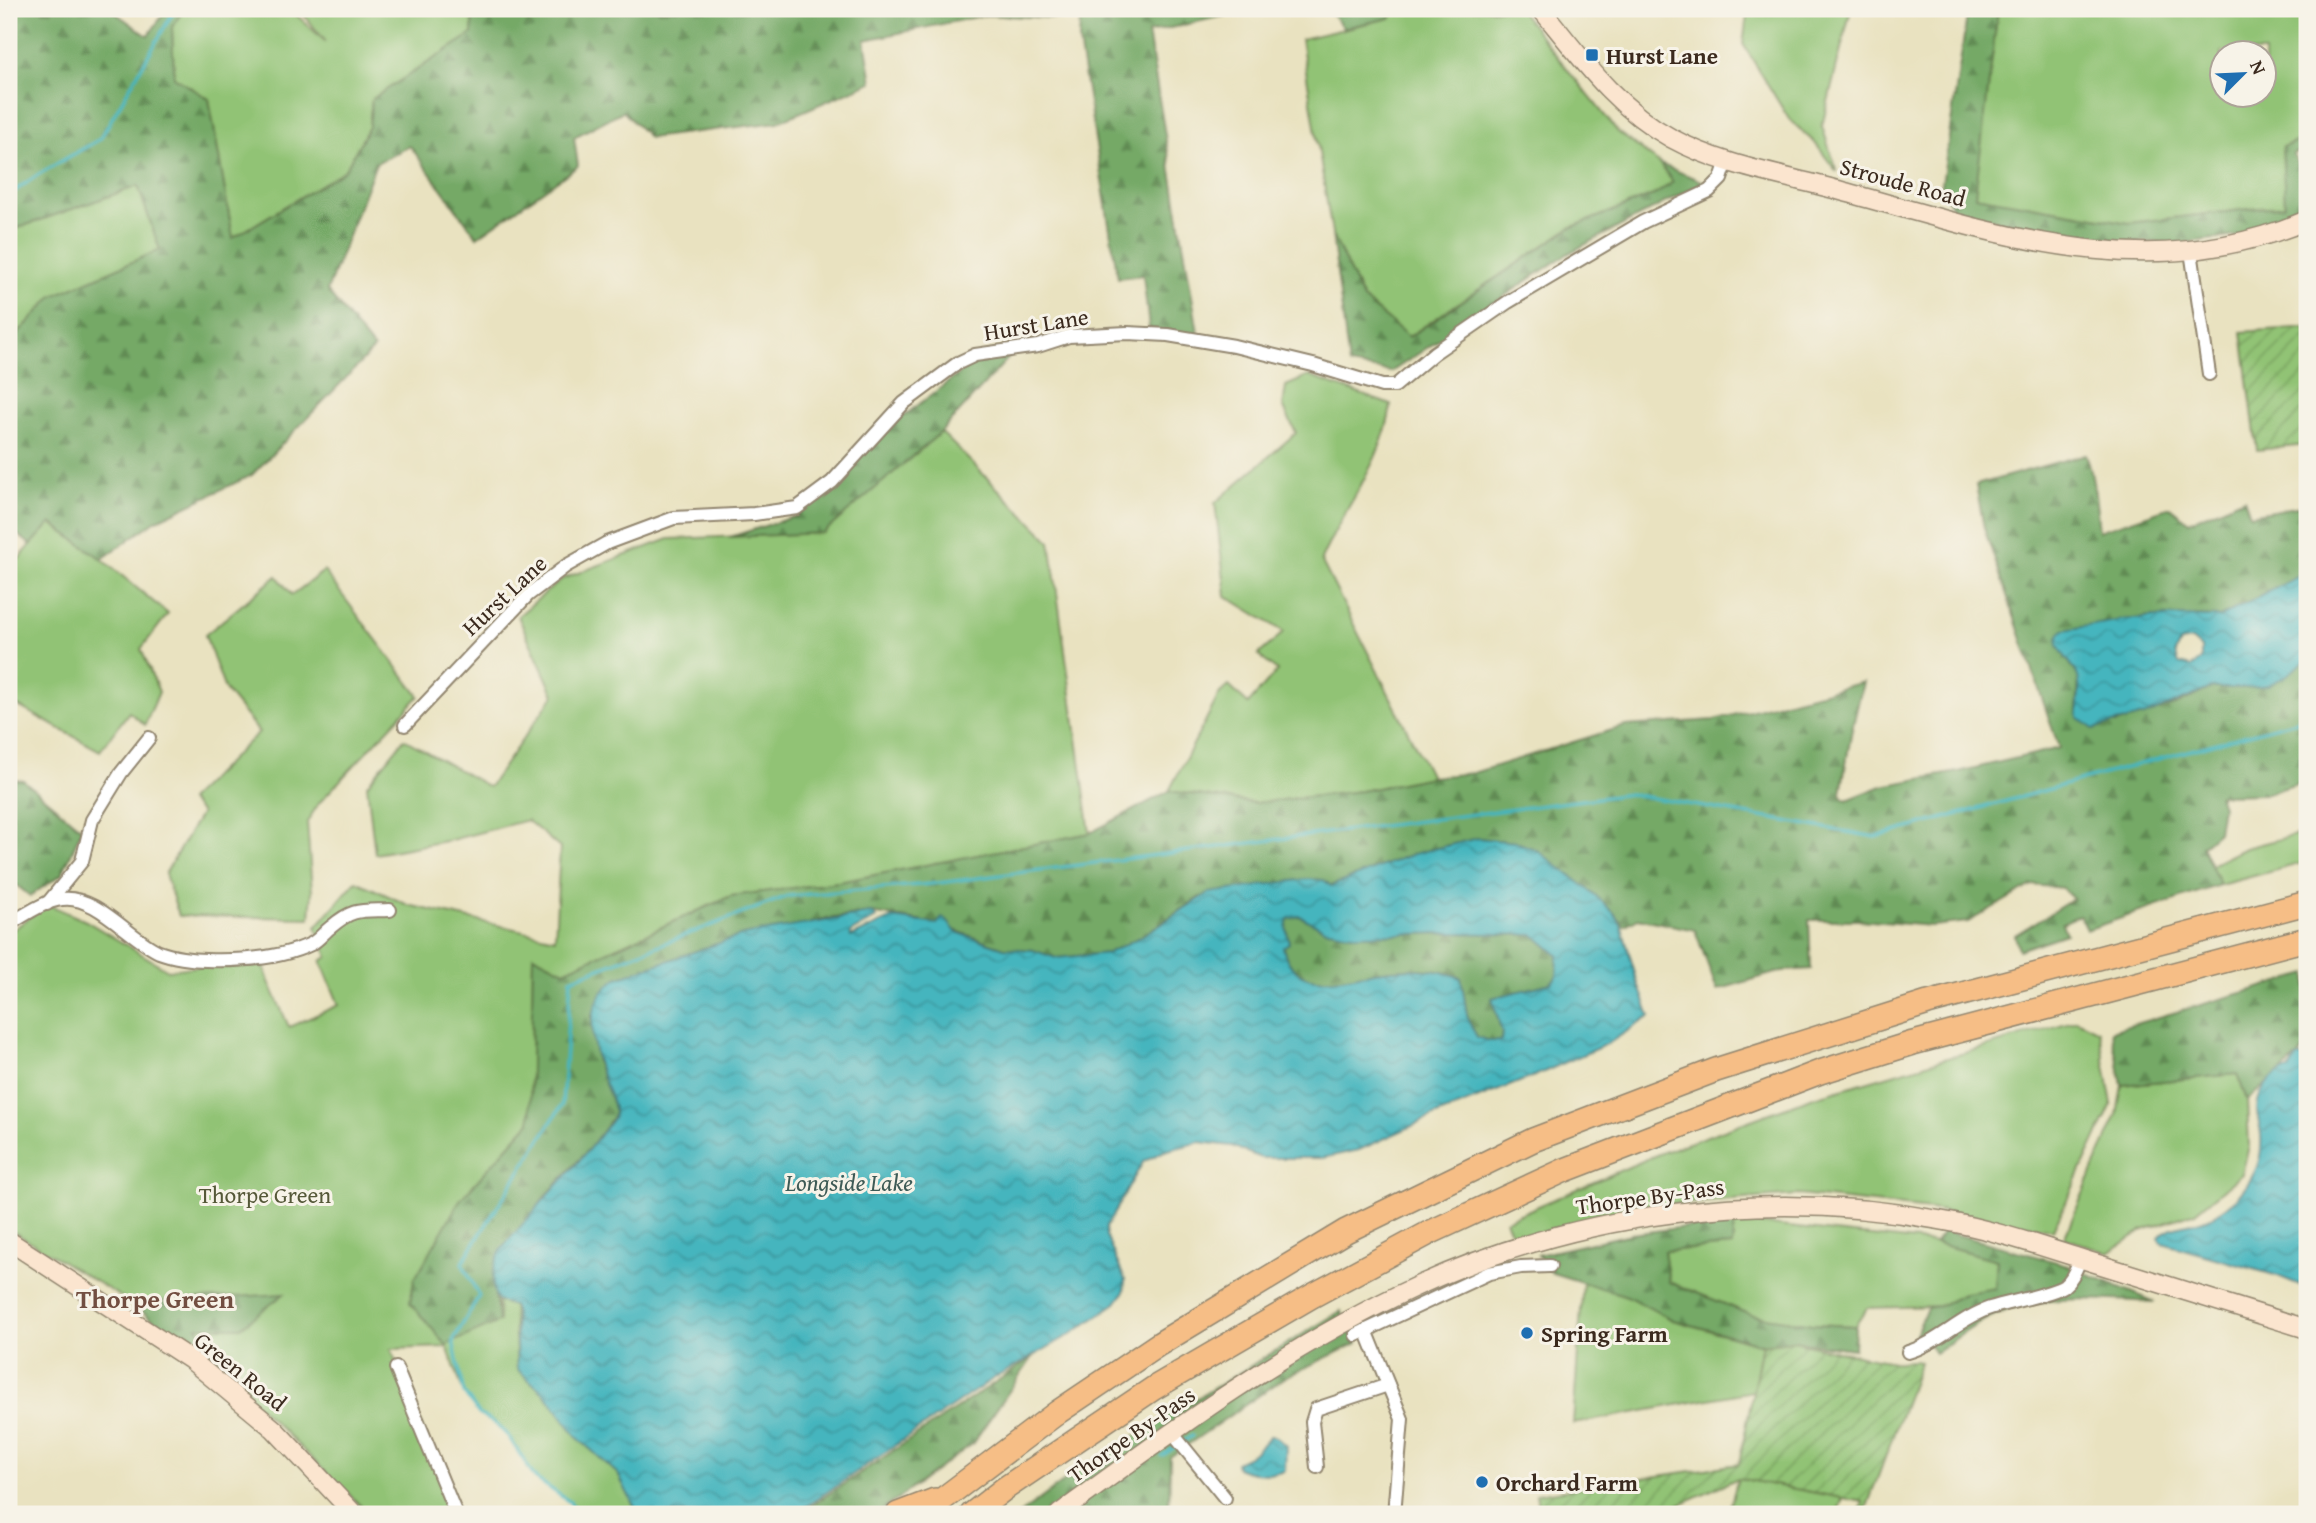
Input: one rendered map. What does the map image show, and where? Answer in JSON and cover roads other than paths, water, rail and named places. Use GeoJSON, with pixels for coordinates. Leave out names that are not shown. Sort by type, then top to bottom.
{"type":"FeatureCollection","features":[{"type":"Feature","properties":{"kind":"highway"},"geometry":{"type":"LineString","coordinates":[[923,1514],[1058,1412],[1170,1337],[1346,1231],[1533,1140],[1716,1070],[1928,1003],[2307,903]]}},
{"type":"Feature","properties":{"kind":"highway"},"geometry":{"type":"LineString","coordinates":[[972,1514],[1004,1489],[1154,1388],[1300,1302],[1429,1233],[1565,1170],[1820,1072],[1887,1051],[2307,939]]}},
{"type":"Feature","properties":{"kind":"highway"},"geometry":{"type":"LineString","coordinates":[[898,1514],[945,1497]]}},
{"type":"Feature","properties":{"kind":"main road","name":"Stroude Road"},"geometry":{"type":"LineString","coordinates":[[1541,9],[1599,80],[1634,113],[1672,139],[1727,161],[1944,219],[2069,248],[2121,253],[2191,250],[2242,242],[2307,220]]}},
{"type":"Feature","properties":{"kind":"main road","name":"Thorpe By-Pass"},"geometry":{"type":"LineString","coordinates":[[1059,1514],[1172,1434],[1322,1336],[1416,1287],[1508,1251],[1612,1222],[1687,1211],[1805,1206],[1940,1220],[2010,1237],[2307,1329]]}},
{"type":"Feature","properties":{"kind":"main road","name":"Green Road"},"geometry":{"type":"LineString","coordinates":[[9,1241],[191,1360],[274,1429],[354,1514]]}},
{"type":"Feature","properties":{"kind":"street","name":"Hurst Lane"},"geometry":{"type":"LineString","coordinates":[[405,725],[528,595],[566,566],[607,543],[674,518],[754,514],[797,508],[832,482],[904,403],[932,380],[975,355],[1038,346],[1069,336],[1127,333],[1168,335],[1234,346],[1313,365],[1382,386],[1395,386],[1434,353],[1508,302],[1643,222],[1709,191],[1721,179],[1727,161]]}},
{"type":"Feature","properties":{"kind":"street"},"geometry":{"type":"LineString","coordinates":[[2191,250],[2209,374]]}},
{"type":"Feature","properties":{"kind":"street"},"geometry":{"type":"LineString","coordinates":[[47,904],[82,861],[92,820],[121,773],[149,738]]}},
{"type":"Feature","properties":{"kind":"street"},"geometry":{"type":"LineString","coordinates":[[9,924],[62,899],[88,904],[161,953],[205,960],[278,956],[313,943],[353,911],[390,910]]}},
{"type":"Feature","properties":{"kind":"street"},"geometry":{"type":"LineString","coordinates":[[1908,1352],[1930,1344],[1981,1311],[2064,1286],[2076,1270],[2080,1258]]}},
{"type":"Feature","properties":{"kind":"street"},"geometry":{"type":"LineString","coordinates":[[1394,1514],[1402,1419],[1361,1332],[1489,1273],[1521,1267],[1550,1266]]}},
{"type":"Feature","properties":{"kind":"street"},"geometry":{"type":"LineString","coordinates":[[396,1368],[456,1514]]}},
{"type":"Feature","properties":{"kind":"street"},"geometry":{"type":"LineString","coordinates":[[1317,1467],[1312,1422],[1316,1409],[1388,1385]]}},
{"type":"Feature","properties":{"kind":"street"},"geometry":{"type":"LineString","coordinates":[[1172,1434],[1225,1498]]}},
{"type":"Feature","properties":{"kind":"water"},"geometry":{"type":"Polygon","coordinates":[[[2307,572],[2307,660],[2283,678],[2268,685],[2248,688],[2211,688],[2147,715],[2093,729],[2078,717],[2078,677],[2057,640],[2064,630],[2122,620],[2168,616],[2220,617],[2307,572]],[[2192,640],[2180,642],[2175,653],[2179,664],[2191,667],[2201,660],[2201,648],[2192,640]]]}},
{"type":"Feature","properties":{"kind":"water","name":"Longside Lake"},"geometry":{"type":"Polygon","coordinates":[[[1478,838],[1516,842],[1537,850],[1593,893],[1614,913],[1621,924],[1650,1016],[1609,1043],[1359,1150],[1322,1158],[1261,1158],[1232,1146],[1200,1142],[1164,1151],[1143,1162],[1106,1227],[1106,1236],[1125,1280],[1124,1292],[1116,1303],[1073,1333],[991,1380],[795,1514],[638,1514],[618,1474],[578,1438],[547,1396],[517,1369],[515,1311],[513,1306],[498,1301],[495,1296],[495,1265],[506,1243],[586,1153],[613,1117],[613,1103],[596,1056],[592,1027],[598,1000],[605,988],[617,978],[743,935],[871,913],[876,918],[850,933],[851,937],[892,918],[937,924],[942,918],[956,932],[1004,948],[1033,950],[1056,958],[1108,953],[1140,937],[1209,893],[1305,879],[1324,880],[1331,886],[1413,854],[1478,838]],[[1300,916],[1288,919],[1286,927],[1289,943],[1283,947],[1288,962],[1297,972],[1320,979],[1407,969],[1451,974],[1461,978],[1468,1020],[1477,1037],[1489,1041],[1501,1041],[1502,1033],[1492,998],[1551,983],[1557,976],[1558,955],[1534,935],[1357,935],[1324,929],[1300,916]]]}},
{"type":"Feature","properties":{"kind":"water"},"geometry":{"type":"Polygon","coordinates":[[[2298,1057],[2307,1059],[2307,1288],[2278,1276],[2162,1243],[2159,1238],[2167,1230],[2211,1217],[2233,1201],[2245,1188],[2256,1169],[2260,1155],[2261,1133],[2257,1109],[2260,1096],[2271,1079],[2289,1070],[2298,1057]]]}},
{"type":"Feature","properties":{"kind":"water"},"geometry":{"type":"Polygon","coordinates":[[[1270,1436],[1276,1437],[1286,1446],[1285,1471],[1260,1474],[1237,1468],[1236,1462],[1253,1454],[1270,1436]]]}},
{"type":"Feature","properties":{"kind":"waterway"},"geometry":{"type":"LineString","coordinates":[[9,195],[39,174],[100,139],[175,9]]}},
{"type":"Feature","properties":{"kind":"waterway"},"geometry":{"type":"LineString","coordinates":[[577,1514],[570,1502],[535,1478],[509,1437],[496,1424],[479,1414],[464,1393],[453,1341],[479,1296],[462,1263],[562,1105],[571,979],[788,896],[931,884],[1630,794],[1876,837],[2307,718]]}},
{"type":"Feature","properties":{"kind":"waterway"},"geometry":{"type":"LineString","coordinates":[[1182,1442],[1192,1436]]}},
{"type":"Feature","properties":{"kind":"waterway"},"geometry":{"type":"LineString","coordinates":[[1162,1456],[1177,1445]]}},
{"type":"Feature","properties":{"kind":"place","name":"Hurst Lane"},"geometry":{"type":"Point","coordinates":[1592,55]}},
{"type":"Feature","properties":{"kind":"place","name":"Spring Farm"},"geometry":{"type":"Point","coordinates":[1527,1333]}},
{"type":"Feature","properties":{"kind":"place","name":"Orchard Farm"},"geometry":{"type":"Point","coordinates":[1482,1482]}},
{"type":"Feature","properties":{"kind":"district","name":"Thorpe Green"},"geometry":{"type":"Point","coordinates":[155,1298]}}]}
